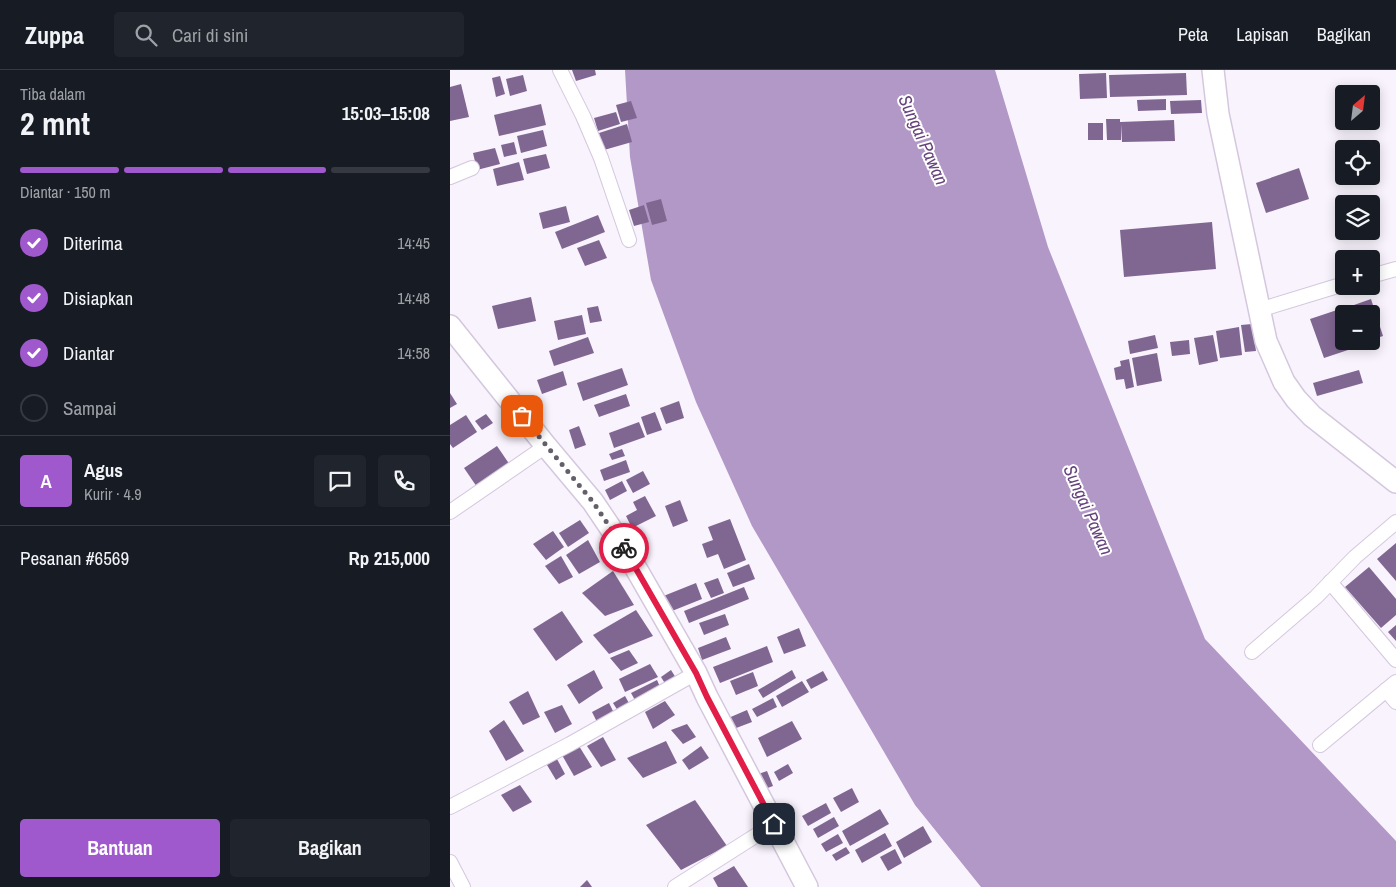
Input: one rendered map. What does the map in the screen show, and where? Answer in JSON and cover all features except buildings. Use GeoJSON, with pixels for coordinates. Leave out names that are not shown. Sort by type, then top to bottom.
{"type":"FeatureCollection","features":[{"type":"Feature","properties":{"kind":"main road"},"geometry":{"type":"LineString","coordinates":[[1213,70],[1218,114],[1259,310],[1266,342],[1275,364],[1284,382],[1296,399],[1312,416],[1396,482]]}},
{"type":"Feature","properties":{"kind":"main road"},"geometry":{"type":"LineString","coordinates":[[450,326],[593,502],[626,551],[696,673],[711,706],[807,887]]}},
{"type":"Feature","properties":{"kind":"street"},"geometry":{"type":"LineString","coordinates":[[560,70],[601,158],[629,240]]}},
{"type":"Feature","properties":{"kind":"street"},"geometry":{"type":"LineString","coordinates":[[450,177],[472,168]]}},
{"type":"Feature","properties":{"kind":"street"},"geometry":{"type":"LineString","coordinates":[[1380,273],[1396,269]]}},
{"type":"Feature","properties":{"kind":"street"},"geometry":{"type":"LineString","coordinates":[[1259,310],[1335,287]]}},
{"type":"Feature","properties":{"kind":"street"},"geometry":{"type":"LineString","coordinates":[[450,512],[546,446]]}},
{"type":"Feature","properties":{"kind":"street"},"geometry":{"type":"LineString","coordinates":[[1252,652],[1316,597],[1355,557],[1396,522]]}},
{"type":"Feature","properties":{"kind":"street"},"geometry":{"type":"LineString","coordinates":[[1330,582],[1396,660]]}},
{"type":"Feature","properties":{"kind":"street"},"geometry":{"type":"LineString","coordinates":[[450,807],[570,744],[696,673]]}},
{"type":"Feature","properties":{"kind":"street"},"geometry":{"type":"LineString","coordinates":[[1320,745],[1391,686],[1396,702]]}},
{"type":"Feature","properties":{"kind":"street"},"geometry":{"type":"LineString","coordinates":[[676,887],[774,824]]}},
{"type":"Feature","properties":{"kind":"street"},"geometry":{"type":"LineString","coordinates":[[450,862],[463,887]]}},
{"type":"Feature","properties":{"kind":"water","name":"Sungai Pawan"},"geometry":{"type":"Polygon","coordinates":[[[625,70],[995,70],[1048,247],[1205,639],[1396,841],[1396,887],[981,887],[915,805],[752,526],[696,402],[651,280],[630,157],[625,70]]]}},
{"type":"Feature","properties":{"kind":"way so far"},"geometry":{"type":"LineString","coordinates":[[522,416],[593,502],[624,548]]}},
{"type":"Feature","properties":{"kind":"route"},"geometry":{"type":"LineString","coordinates":[[624,548],[696,673],[774,824]]}}]}
